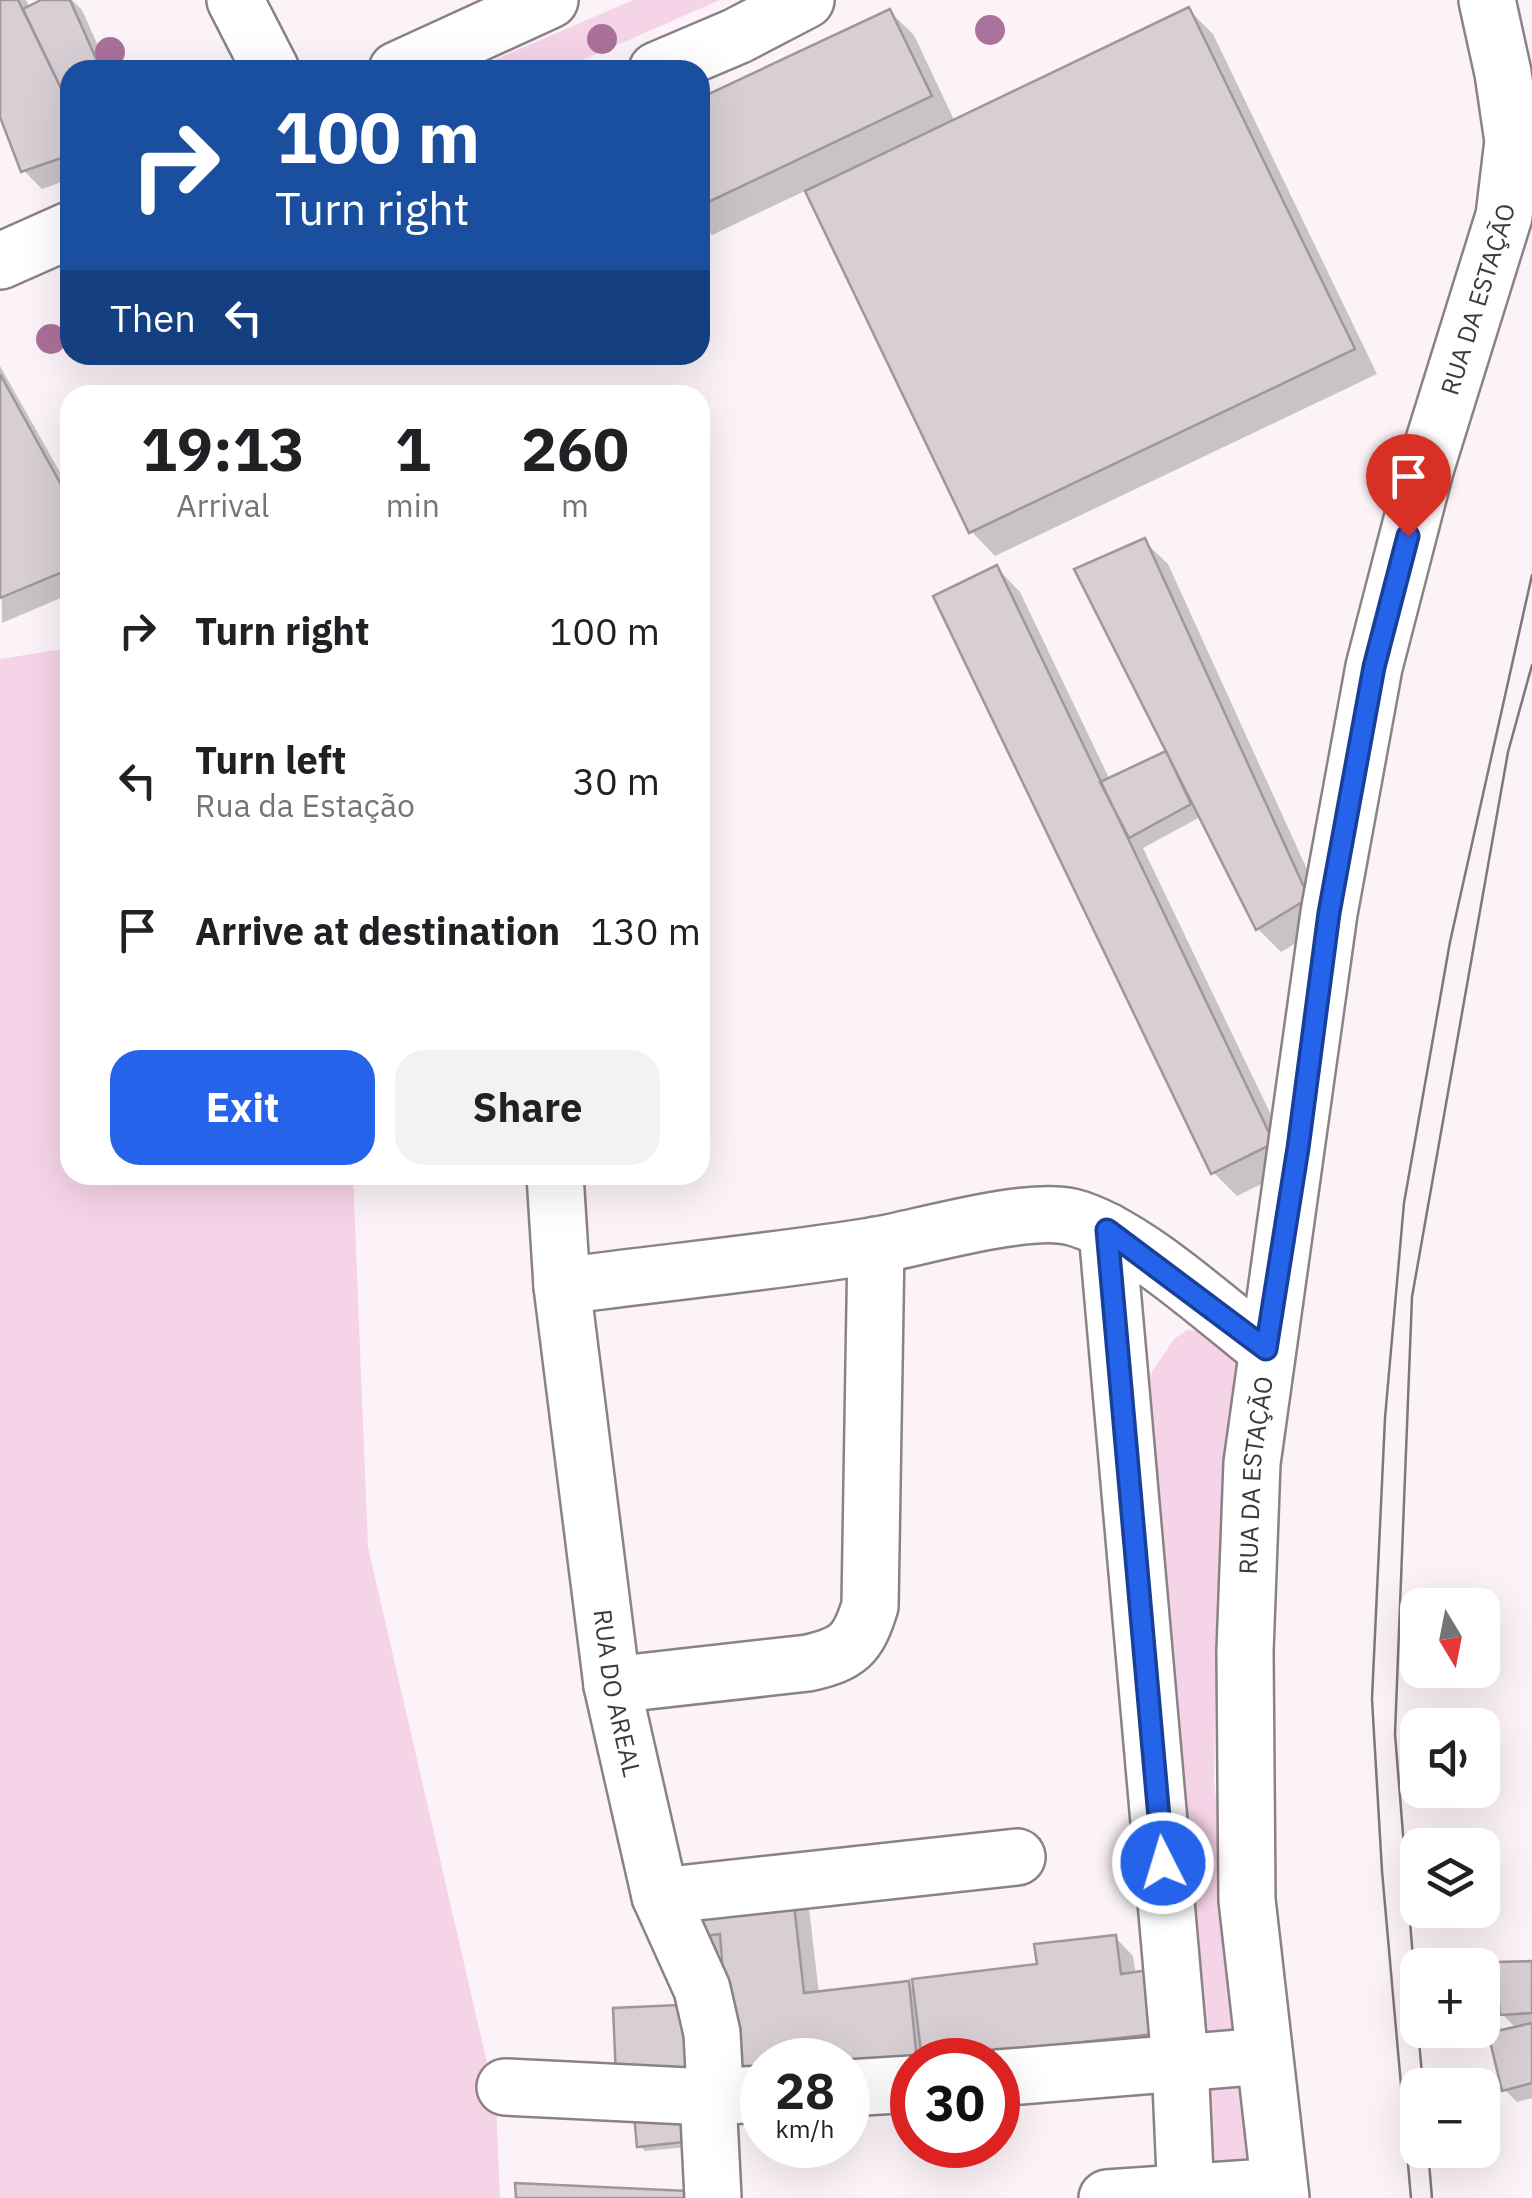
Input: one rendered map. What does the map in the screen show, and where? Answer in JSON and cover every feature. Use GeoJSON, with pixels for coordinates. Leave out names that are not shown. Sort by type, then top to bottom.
{"type":"FeatureCollection","features":[{"type":"Feature","properties":{"kind":"street"},"geometry":{"type":"LineString","coordinates":[[235,0],[267,60]]}},
{"type":"Feature","properties":{"kind":"street"},"geometry":{"type":"LineString","coordinates":[[419,60],[550,0]]}},
{"type":"Feature","properties":{"kind":"street"},"geometry":{"type":"LineString","coordinates":[[681,60],[806,0]]}},
{"type":"Feature","properties":{"kind":"street","name":"RUA DA ESTAÇÃO"},"geometry":{"type":"LineString","coordinates":[[1280,2192],[1247,1900],[1244,1743],[1252,1463],[1329,913],[1374,667],[1425,470],[1504,216],[1513,141],[1486,0]]}},
{"type":"Feature","properties":{"kind":"street"},"geometry":{"type":"LineString","coordinates":[[1504,216],[1532,136]]}},
{"type":"Feature","properties":{"kind":"street"},"geometry":{"type":"LineString","coordinates":[[0,260],[60,234]]}},
{"type":"Feature","properties":{"kind":"street","name":"RUA DO AREAL"},"geometry":{"type":"LineString","coordinates":[[556,1185],[562,1286],[612,1685],[660,1896],[702,1989],[712,2032],[714,2070],[708,2097],[713,2198]]}},
{"type":"Feature","properties":{"kind":"street"},"geometry":{"type":"LineString","coordinates":[[562,1286],[876,1245],[1028,1216],[1070,1216],[1107,1230],[1266,1349]]}},
{"type":"Feature","properties":{"kind":"street"},"geometry":{"type":"LineString","coordinates":[[1107,1230],[1180,2061],[1186,2195]]}},
{"type":"Feature","properties":{"kind":"street"},"geometry":{"type":"LineString","coordinates":[[612,1685],[808,1663],[835,1657],[862,1633],[870,1606],[876,1245]]}},
{"type":"Feature","properties":{"kind":"street"},"geometry":{"type":"LineString","coordinates":[[660,1896],[1016,1857]]}},
{"type":"Feature","properties":{"kind":"street"},"geometry":{"type":"LineString","coordinates":[[1020,2076],[1264,2056]]}},
{"type":"Feature","properties":{"kind":"street"},"geometry":{"type":"LineString","coordinates":[[505,2087],[740,2095]]}},
{"type":"Feature","properties":{"kind":"street"},"geometry":{"type":"LineString","coordinates":[[1107,2198],[1280,2192]]}},
{"type":"Feature","properties":{"kind":"shaded area"},"geometry":{"type":"Polygon","coordinates":[[[633,0],[720,0],[583,60],[494,60],[633,0]]]}},
{"type":"Feature","properties":{"kind":"shaded area"},"geometry":{"type":"Polygon","coordinates":[[[60,650],[60,1185],[353,1185],[368,1547],[496,2102],[500,2198],[0,2198],[0,659],[60,650]]]}},
{"type":"Feature","properties":{"kind":"shaded area"},"geometry":{"type":"Polygon","coordinates":[[[1187,1330],[1202,1331],[1248,1368],[1234,1439],[1215,1711],[1214,1782],[1265,2198],[1205,2198],[1146,1381],[1174,1339],[1187,1330]]]}},
{"type":"Feature","properties":{"kind":"building"},"geometry":{"type":"Polygon","coordinates":[[[0,0],[18,0],[60,86],[60,158],[21,172],[0,117],[0,0]]]}},
{"type":"Feature","properties":{"kind":"building"},"geometry":{"type":"Polygon","coordinates":[[[41,0],[70,0],[97,60],[60,60],[60,86],[23,9],[41,0]]]}},
{"type":"Feature","properties":{"kind":"building"},"geometry":{"type":"Polygon","coordinates":[[[1189,7],[1355,349],[969,533],[805,191],[1189,7]]]}},
{"type":"Feature","properties":{"kind":"building"},"geometry":{"type":"Polygon","coordinates":[[[890,9],[932,96],[710,201],[710,93],[890,9]]]}},
{"type":"Feature","properties":{"kind":"building"},"geometry":{"type":"Polygon","coordinates":[[[0,374],[60,483],[60,573],[0,598],[0,374]]]}},
{"type":"Feature","properties":{"kind":"building"},"geometry":{"type":"Polygon","coordinates":[[[1145,538],[1309,898],[1256,930],[1074,569],[1145,538]]]}},
{"type":"Feature","properties":{"kind":"building"},"geometry":{"type":"Polygon","coordinates":[[[997,565],[1274,1143],[1211,1174],[933,596],[997,565]]]}},
{"type":"Feature","properties":{"kind":"building"},"geometry":{"type":"Polygon","coordinates":[[[1166,751],[1191,804],[1129,838],[1100,782],[1166,751]]]}},
{"type":"Feature","properties":{"kind":"building"},"geometry":{"type":"Polygon","coordinates":[[[792,1887],[804,1993],[909,1981],[915,2038],[890,2038],[890,2063],[870,2065],[870,2038],[740,2038],[740,2081],[731,2082],[720,1934],[697,1937],[693,1898],[792,1887]]]}},
{"type":"Feature","properties":{"kind":"building"},"geometry":{"type":"Polygon","coordinates":[[[1116,1935],[1121,1974],[1156,1969],[1163,2033],[1020,2049],[1020,2038],[919,2038],[912,1979],[1037,1964],[1034,1944],[1116,1935]]]}},
{"type":"Feature","properties":{"kind":"building"},"geometry":{"type":"Polygon","coordinates":[[[1532,1961],[1532,2013],[1500,2015],[1500,1962],[1532,1961]]]}},
{"type":"Feature","properties":{"kind":"building"},"geometry":{"type":"Polygon","coordinates":[[[700,2004],[703,2073],[616,2077],[613,2008],[700,2004]]]}},
{"type":"Feature","properties":{"kind":"building"},"geometry":{"type":"Polygon","coordinates":[[[1532,2023],[1532,2083],[1502,2091],[1500,2068],[1496,2068],[1492,2048],[1500,2048],[1500,2030],[1532,2023]]]}},
{"type":"Feature","properties":{"kind":"building"},"geometry":{"type":"Polygon","coordinates":[[[680,2100],[684,2142],[637,2147],[633,2104],[680,2100]]]}},
{"type":"Feature","properties":{"kind":"building"},"geometry":{"type":"Polygon","coordinates":[[[515,2183],[687,2191],[686,2198],[516,2198],[515,2183]]]}},
{"type":"Feature","properties":{"kind":"tram line"},"geometry":{"type":"LineString","coordinates":[[1411,2198],[1382,1871],[1372,1699],[1385,1418],[1404,1203],[1450,942],[1532,575]]}},
{"type":"Feature","properties":{"kind":"tram line"},"geometry":{"type":"LineString","coordinates":[[1412,1948],[1395,1734],[1412,1297],[1508,752],[1532,665]]}},
{"type":"Feature","properties":{"kind":"tram line"},"geometry":{"type":"LineString","coordinates":[[1420,2048],[1421,2068]]}},
{"type":"Feature","properties":{"kind":"tram line"},"geometry":{"type":"LineString","coordinates":[[1430,2168],[1432,2198]]}},
{"type":"Feature","properties":{"kind":"route"},"geometry":{"type":"LineString","coordinates":[[1163,1863],[1107,1230],[1266,1349],[1329,913],[1374,667],[1408,536]]}}]}
